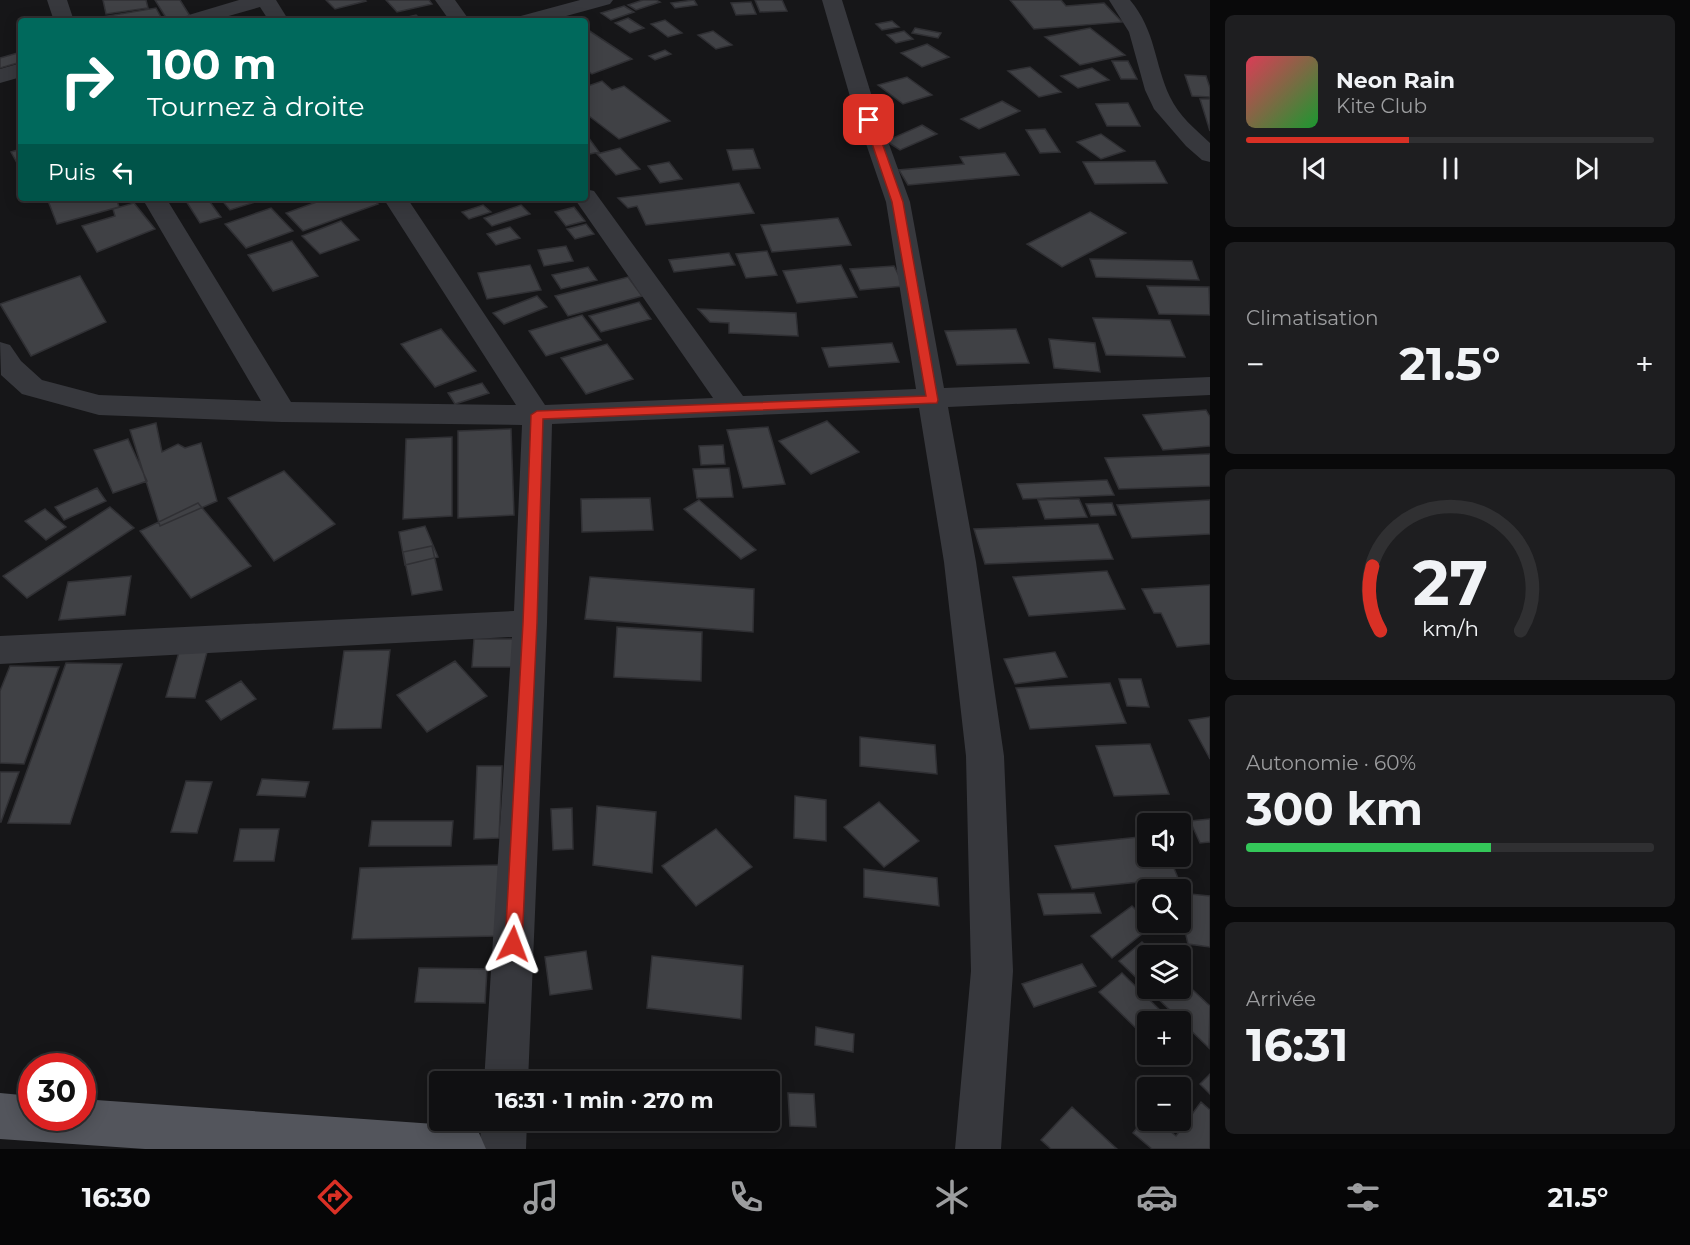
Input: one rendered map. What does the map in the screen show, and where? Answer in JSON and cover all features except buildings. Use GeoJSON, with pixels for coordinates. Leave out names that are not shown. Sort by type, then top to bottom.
{"type":"FeatureCollection","features":[{"type":"Feature","properties":{"kind":"main road"},"geometry":{"type":"LineString","coordinates":[[0,1116],[463,1149]]}},
{"type":"Feature","properties":{"kind":"street"},"geometry":{"type":"LineString","coordinates":[[57,0],[63,18]]}},
{"type":"Feature","properties":{"kind":"street"},"geometry":{"type":"LineString","coordinates":[[199,18],[261,0]]}},
{"type":"Feature","properties":{"kind":"street"},"geometry":{"type":"LineString","coordinates":[[266,0],[277,18]]}},
{"type":"Feature","properties":{"kind":"street"},"geometry":{"type":"LineString","coordinates":[[446,0],[458,18]]}},
{"type":"Feature","properties":{"kind":"street"},"geometry":{"type":"LineString","coordinates":[[535,18],[603,0]]}},
{"type":"Feature","properties":{"kind":"street"},"geometry":{"type":"LineString","coordinates":[[832,0],[862,100],[898,202],[960,562],[985,756],[992,971],[978,1149]]}},
{"type":"Feature","properties":{"kind":"street"},"geometry":{"type":"LineString","coordinates":[[1119,0],[1133,14],[1140,27],[1157,91],[1167,111],[1210,154]]}},
{"type":"Feature","properties":{"kind":"street"},"geometry":{"type":"LineString","coordinates":[[0,76],[18,71]]}},
{"type":"Feature","properties":{"kind":"street"},"geometry":{"type":"LineString","coordinates":[[588,200],[735,407]]}},
{"type":"Feature","properties":{"kind":"street"},"geometry":{"type":"LineString","coordinates":[[156,201],[282,412]]}},
{"type":"Feature","properties":{"kind":"street"},"geometry":{"type":"LineString","coordinates":[[397,201],[537,415],[530,623],[507,1071]]}},
{"type":"Feature","properties":{"kind":"street"},"geometry":{"type":"LineString","coordinates":[[0,351],[11,368],[32,387],[99,405],[282,412],[537,415],[932,400],[1210,386]]}},
{"type":"Feature","properties":{"kind":"street"},"geometry":{"type":"LineString","coordinates":[[0,650],[530,623]]}},
{"type":"Feature","properties":{"kind":"street"},"geometry":{"type":"LineString","coordinates":[[503,1149],[504,1131]]}},
{"type":"Feature","properties":{"kind":"route"},"geometry":{"type":"LineString","coordinates":[[513,944],[530,623],[537,415],[932,400],[898,202],[869,120]]}}]}
